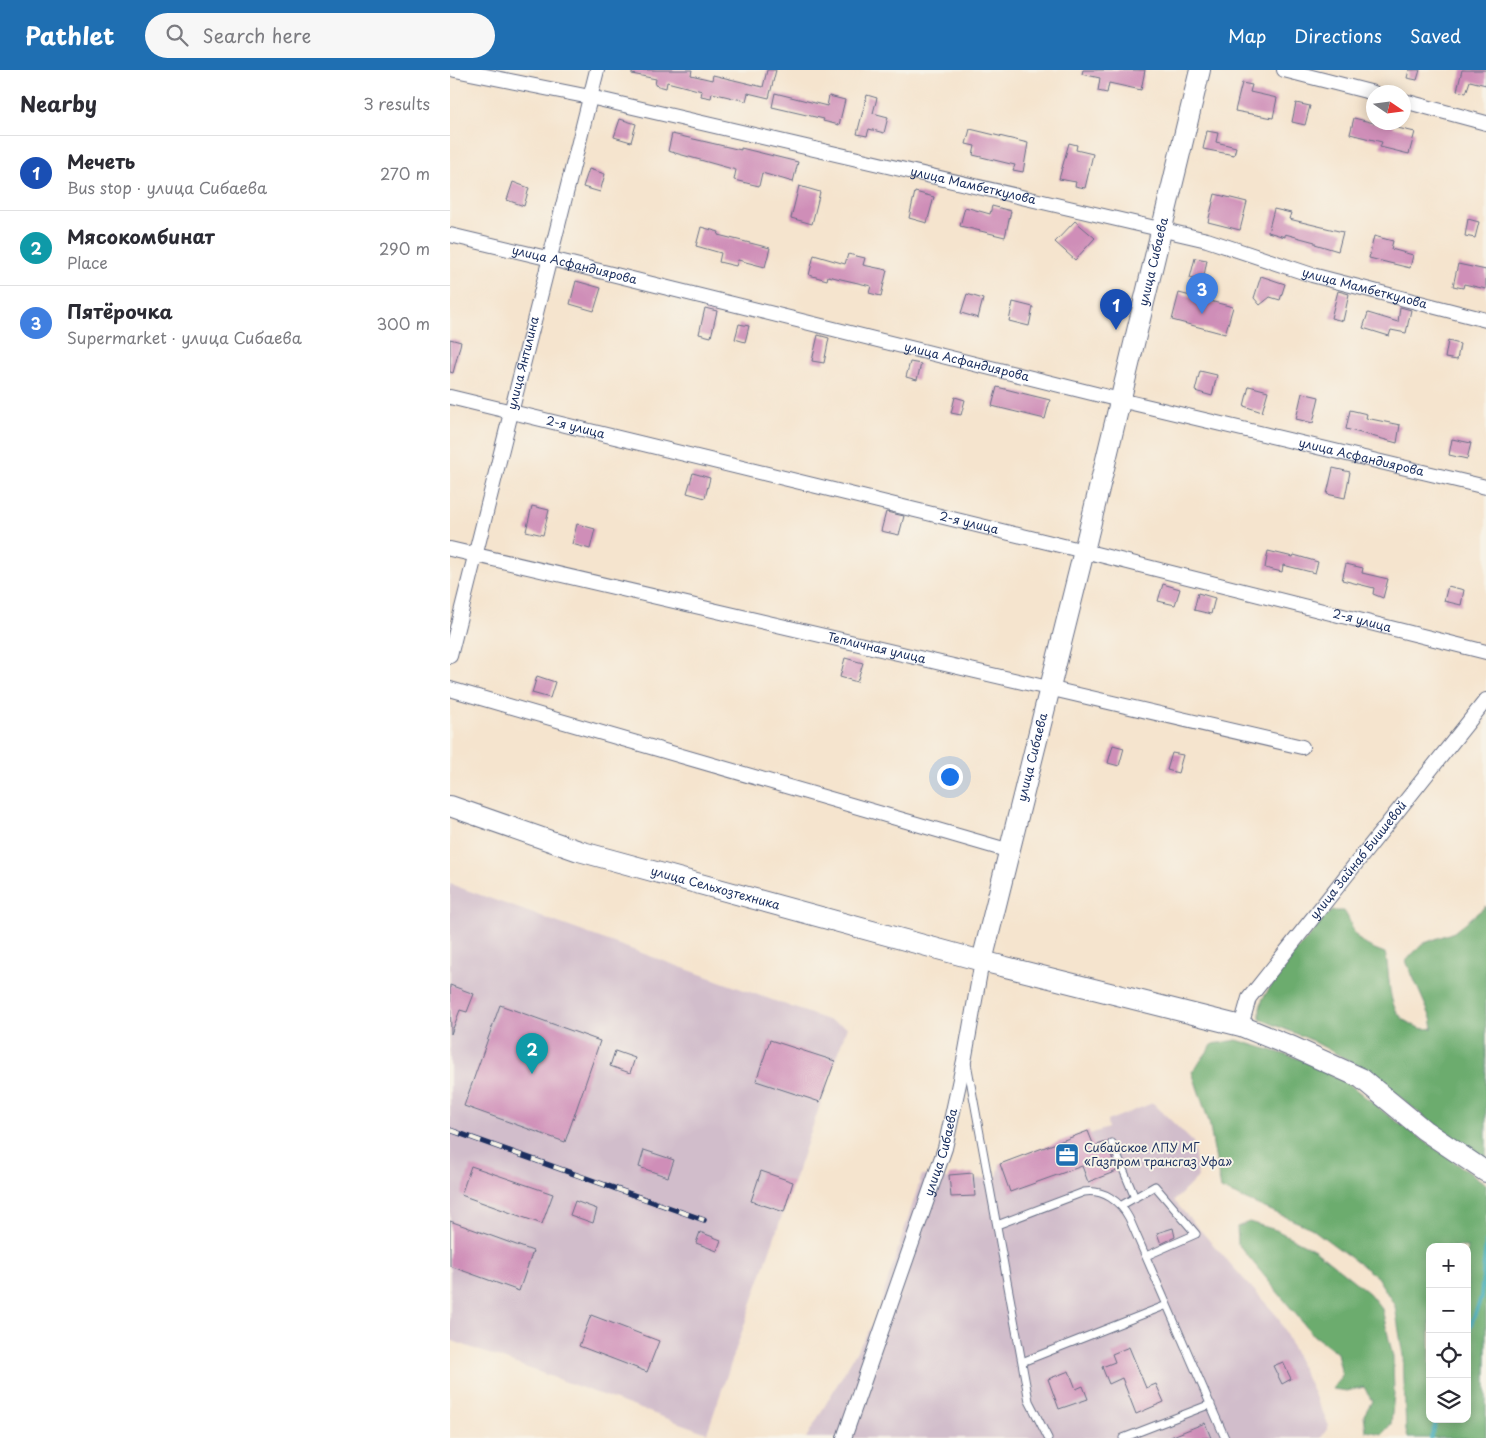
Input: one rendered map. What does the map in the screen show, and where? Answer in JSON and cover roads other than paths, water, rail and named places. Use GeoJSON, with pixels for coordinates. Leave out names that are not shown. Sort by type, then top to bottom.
{"type":"FeatureCollection","features":[{"type":"Feature","properties":{"kind":"main road","name":"улица Сибаева"},"geometry":{"type":"LineString","coordinates":[[982,961],[1084,551],[1200,70]]}},
{"type":"Feature","properties":{"kind":"main road","name":"улица Сельхозтехника"},"geometry":{"type":"LineString","coordinates":[[450,806],[578,851],[982,961],[1240,1026],[1293,1047],[1360,1078],[1424,1130],[1486,1172]]}},
{"type":"Feature","properties":{"kind":"street","name":"улица Мамбеткулова"},"geometry":{"type":"LineString","coordinates":[[455,70],[590,98],[1207,240],[1312,275],[1486,320]]}},
{"type":"Feature","properties":{"kind":"street","name":"улица Янтилина"},"geometry":{"type":"LineString","coordinates":[[450,656],[597,70]]}},
{"type":"Feature","properties":{"kind":"street"},"geometry":{"type":"LineString","coordinates":[[1284,70],[1366,91]]}},
{"type":"Feature","properties":{"kind":"street"},"geometry":{"type":"LineString","coordinates":[[1411,103],[1486,122]]}},
{"type":"Feature","properties":{"kind":"street","name":"улица Асфандиярова"},"geometry":{"type":"LineString","coordinates":[[450,235],[1120,400],[1486,487]]}},
{"type":"Feature","properties":{"kind":"street","name":"2-я улица"},"geometry":{"type":"LineString","coordinates":[[450,398],[1084,551],[1486,652]]}},
{"type":"Feature","properties":{"kind":"street","name":"Тепличная улица"},"geometry":{"type":"LineString","coordinates":[[450,549],[1302,747]]}},
{"type":"Feature","properties":{"kind":"street"},"geometry":{"type":"LineString","coordinates":[[450,689],[1010,851]]}},
{"type":"Feature","properties":{"kind":"street","name":"улица Зайнаб Биишевой"},"geometry":{"type":"LineString","coordinates":[[1240,1026],[1249,998],[1486,700]]}},
{"type":"Feature","properties":{"kind":"street","name":"улица Сибаева"},"geometry":{"type":"LineString","coordinates":[[844,1438],[945,1148],[966,1056],[982,961]]}},
{"type":"Feature","properties":{"kind":"lane"},"geometry":{"type":"LineString","coordinates":[[966,1056],[1029,1401],[1048,1438]]}},
{"type":"Feature","properties":{"kind":"lane"},"geometry":{"type":"LineString","coordinates":[[1112,1143],[1135,1198]]}},
{"type":"Feature","properties":{"kind":"lane"},"geometry":{"type":"LineString","coordinates":[[1122,1205],[1155,1186],[1196,1234],[1146,1256]]}},
{"type":"Feature","properties":{"kind":"lane"},"geometry":{"type":"LineString","coordinates":[[997,1225],[1084,1192],[1101,1193],[1122,1205],[1225,1438]]}},
{"type":"Feature","properties":{"kind":"lane"},"geometry":{"type":"LineString","coordinates":[[1022,1362],[1167,1305]]}},
{"type":"Feature","properties":{"kind":"lane"},"geometry":{"type":"LineString","coordinates":[[1123,1438],[1210,1404]]}},
{"type":"Feature","properties":{"kind":"waterway"},"geometry":{"type":"LineString","coordinates":[[1468,1333],[1481,1298],[1486,1242]]}},
{"type":"Feature","properties":{"kind":"waterway"},"geometry":{"type":"LineString","coordinates":[[1431,1438],[1436,1423]]}},
{"type":"Feature","properties":{"kind":"railway"},"geometry":{"type":"LineString","coordinates":[[450,1130],[704,1220]]}},
{"type":"Feature","properties":{"kind":"place","name":"Пятёрочка"},"geometry":{"type":"Point","coordinates":[1202,314]}},
{"type":"Feature","properties":{"kind":"place","name":"Мечеть"},"geometry":{"type":"Point","coordinates":[1116,330]}},
{"type":"Feature","properties":{"kind":"place","name":"Мясокомбинат"},"geometry":{"type":"Point","coordinates":[532,1074]}},
{"type":"Feature","properties":{"kind":"place","name":"Сибайское ЛПУ МГ «Газпром трансгаз Уфа»"},"geometry":{"type":"Point","coordinates":[1067,1155]}}]}
